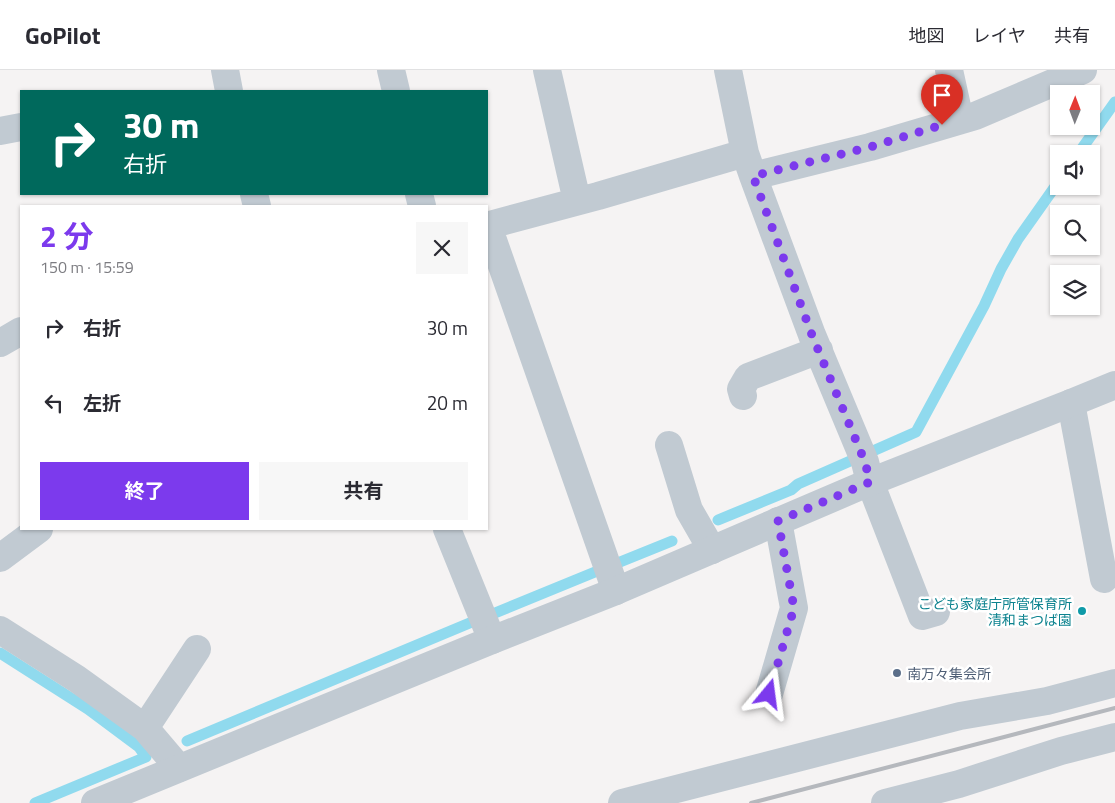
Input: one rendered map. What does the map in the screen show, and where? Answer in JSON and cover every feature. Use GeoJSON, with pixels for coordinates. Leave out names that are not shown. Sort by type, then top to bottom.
{"type":"FeatureCollection","features":[{"type":"Feature","properties":{"kind":"street"},"geometry":{"type":"LineString","coordinates":[[225,70],[229,90]]}},
{"type":"Feature","properties":{"kind":"street"},"geometry":{"type":"LineString","coordinates":[[391,70],[396,90]]}},
{"type":"Feature","properties":{"kind":"street"},"geometry":{"type":"LineString","coordinates":[[547,70],[577,201]]}},
{"type":"Feature","properties":{"kind":"street"},"geometry":{"type":"LineString","coordinates":[[728,70],[749,164],[819,350],[864,462],[922,616],[936,612]]}},
{"type":"Feature","properties":{"kind":"street"},"geometry":{"type":"LineString","coordinates":[[949,70],[960,120]]}},
{"type":"Feature","properties":{"kind":"street"},"geometry":{"type":"LineString","coordinates":[[488,226],[577,201],[749,164],[870,147],[975,116],[1083,70]]}},
{"type":"Feature","properties":{"kind":"street"},"geometry":{"type":"LineString","coordinates":[[0,131],[20,127]]}},
{"type":"Feature","properties":{"kind":"street"},"geometry":{"type":"LineString","coordinates":[[488,229],[616,591]]}},
{"type":"Feature","properties":{"kind":"street"},"geometry":{"type":"LineString","coordinates":[[0,343],[20,332]]}},
{"type":"Feature","properties":{"kind":"street"},"geometry":{"type":"LineString","coordinates":[[743,396],[741,389],[748,377],[819,350]]}},
{"type":"Feature","properties":{"kind":"street"},"geometry":{"type":"LineString","coordinates":[[95,803],[616,591],[778,521],[864,462],[1072,403],[1115,384]]}},
{"type":"Feature","properties":{"kind":"street"},"geometry":{"type":"LineString","coordinates":[[1072,403],[1104,579]]}},
{"type":"Feature","properties":{"kind":"street"},"geometry":{"type":"LineString","coordinates":[[669,445],[689,510],[712,550]]}},
{"type":"Feature","properties":{"kind":"street"},"geometry":{"type":"LineString","coordinates":[[769,694],[794,608],[778,521]]}},
{"type":"Feature","properties":{"kind":"street"},"geometry":{"type":"LineString","coordinates":[[0,558],[38,530]]}},
{"type":"Feature","properties":{"kind":"street"},"geometry":{"type":"LineString","coordinates":[[447,530],[492,640]]}},
{"type":"Feature","properties":{"kind":"street"},"geometry":{"type":"LineString","coordinates":[[0,630],[76,679],[145,728],[179,768]]}},
{"type":"Feature","properties":{"kind":"street"},"geometry":{"type":"LineString","coordinates":[[145,728],[196,649]]}},
{"type":"Feature","properties":{"kind":"street"},"geometry":{"type":"LineString","coordinates":[[622,803],[960,716],[1047,701],[1115,683]]}},
{"type":"Feature","properties":{"kind":"street"},"geometry":{"type":"LineString","coordinates":[[885,803],[959,784],[1061,751],[1115,737]]}},
{"type":"Feature","properties":{"kind":"waterway"},"geometry":{"type":"LineString","coordinates":[[1084,145],[1115,102]]}},
{"type":"Feature","properties":{"kind":"waterway"},"geometry":{"type":"LineString","coordinates":[[718,520],[791,490],[798,484],[916,432],[984,306],[1001,269],[1018,239],[1050,194]]}},
{"type":"Feature","properties":{"kind":"waterway"},"geometry":{"type":"LineString","coordinates":[[620,562],[672,541]]}},
{"type":"Feature","properties":{"kind":"waterway"},"geometry":{"type":"LineString","coordinates":[[495,613],[595,572]]}},
{"type":"Feature","properties":{"kind":"waterway"},"geometry":{"type":"LineString","coordinates":[[187,741],[472,622]]}},
{"type":"Feature","properties":{"kind":"waterway"},"geometry":{"type":"LineString","coordinates":[[0,653],[88,709],[139,747],[146,757],[35,803]]}},
{"type":"Feature","properties":{"kind":"railway"},"geometry":{"type":"LineString","coordinates":[[751,803],[1115,708]]}},
{"type":"Feature","properties":{"kind":"place","name":"こども家庭庁所管保育所 清和まつば園"},"geometry":{"type":"Point","coordinates":[1082,611]}},
{"type":"Feature","properties":{"kind":"place","name":"南万々集会所"},"geometry":{"type":"Point","coordinates":[897,673]}},
{"type":"Feature","properties":{"kind":"route"},"geometry":{"type":"LineString","coordinates":[[769,694],[794,608],[778,521],[870,482],[865,462],[812,335],[753,176],[870,147],[942,125]]}}]}
